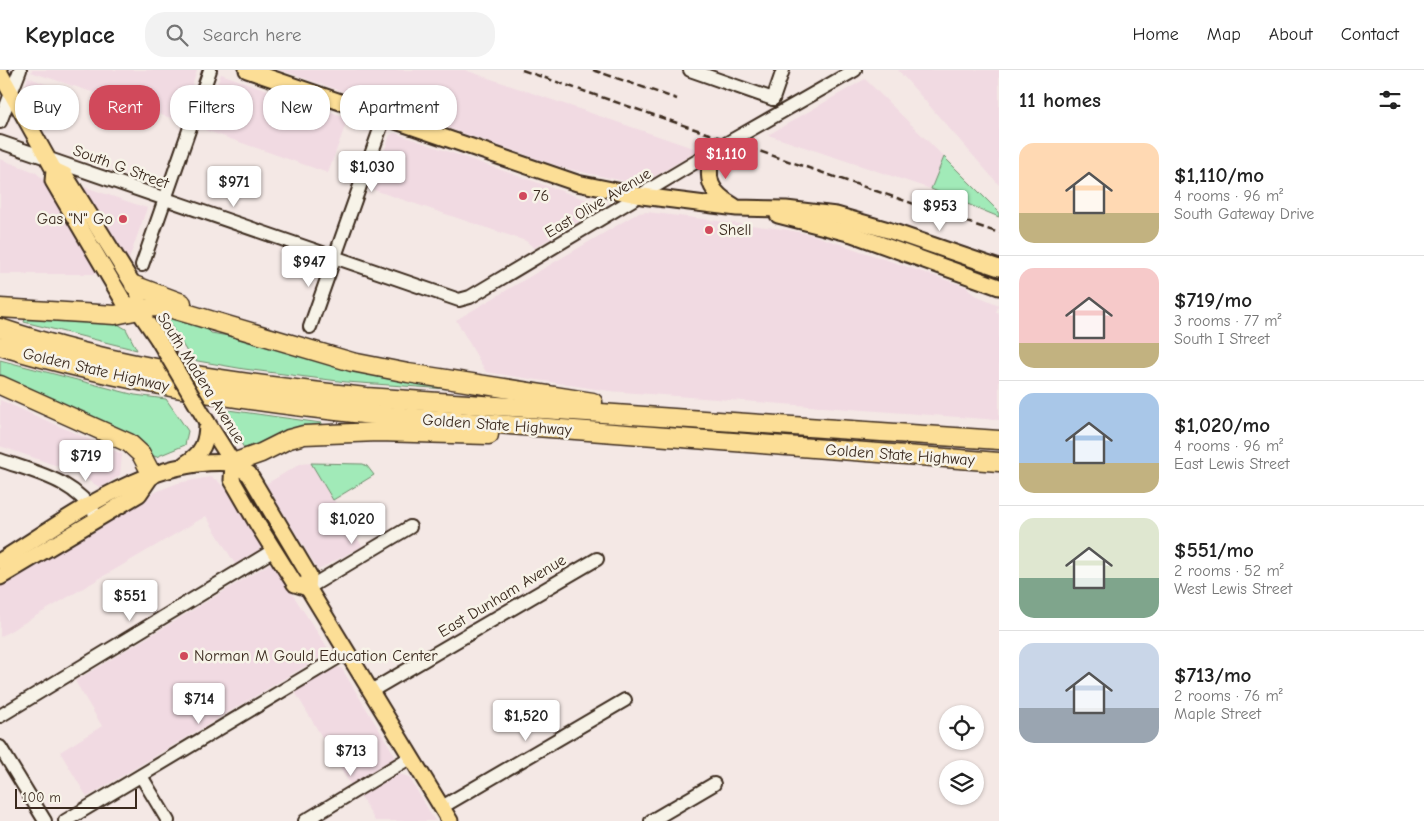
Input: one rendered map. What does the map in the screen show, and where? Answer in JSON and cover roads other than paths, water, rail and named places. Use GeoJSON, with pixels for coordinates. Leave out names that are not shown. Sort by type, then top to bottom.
{"type":"FeatureCollection","features":[{"type":"Feature","properties":{"kind":"highway"},"geometry":{"type":"LineString","coordinates":[[134,286],[212,314],[218,320]]}},
{"type":"Feature","properties":{"kind":"highway"},"geometry":{"type":"LineString","coordinates":[[0,308],[116,315],[169,308],[210,320],[218,320],[352,362],[408,373],[707,420]]}},
{"type":"Feature","properties":{"kind":"highway","name":"Golden State Highway"},"geometry":{"type":"LineString","coordinates":[[0,328],[143,365],[268,386],[366,397],[999,440]]}},
{"type":"Feature","properties":{"kind":"highway","name":"Golden State Highway"},"geometry":{"type":"LineString","coordinates":[[0,346],[154,385],[267,404],[363,414],[703,441],[999,462]]}},
{"type":"Feature","properties":{"kind":"highway"},"geometry":{"type":"LineString","coordinates":[[0,385],[129,443],[141,454],[152,475]]}},
{"type":"Feature","properties":{"kind":"highway"},"geometry":{"type":"LineString","coordinates":[[233,463],[261,453],[289,439],[330,433],[378,432],[703,441]]}},
{"type":"Feature","properties":{"kind":"main road"},"geometry":{"type":"LineString","coordinates":[[247,70],[340,103]]}},
{"type":"Feature","properties":{"kind":"main road","name":"South Madera Avenue"},"geometry":{"type":"LineString","coordinates":[[0,73],[51,164],[53,181],[124,302],[139,311],[233,463],[248,474],[253,481],[309,575],[308,588],[450,821]]}},
{"type":"Feature","properties":{"kind":"main road"},"geometry":{"type":"LineString","coordinates":[[419,130],[577,183],[642,196],[737,208],[810,211],[853,219],[998,268],[995,285],[852,234],[782,217],[765,210]]}},
{"type":"Feature","properties":{"kind":"main road"},"geometry":{"type":"LineString","coordinates":[[713,152],[708,168],[709,180],[720,197],[737,208]]}},
{"type":"Feature","properties":{"kind":"main road","name":"South Madera Avenue"},"geometry":{"type":"LineString","coordinates":[[51,164],[65,175],[139,294],[139,311]]}},
{"type":"Feature","properties":{"kind":"main road"},"geometry":{"type":"LineString","coordinates":[[184,465],[198,455],[204,447],[207,440],[207,422]]}},
{"type":"Feature","properties":{"kind":"main road"},"geometry":{"type":"LineString","coordinates":[[0,577],[94,512],[132,481],[184,465],[216,462],[233,463]]}},
{"type":"Feature","properties":{"kind":"main road","name":"South Madera Avenue"},"geometry":{"type":"LineString","coordinates":[[233,463],[232,480],[295,584],[308,588]]}},
{"type":"Feature","properties":{"kind":"main road"},"geometry":{"type":"LineString","coordinates":[[0,561],[94,512]]}},
{"type":"Feature","properties":{"kind":"street"},"geometry":{"type":"LineString","coordinates":[[0,122],[20,70]]}},
{"type":"Feature","properties":{"kind":"street"},"geometry":{"type":"LineString","coordinates":[[142,265],[210,70]]}},
{"type":"Feature","properties":{"kind":"street"},"geometry":{"type":"LineString","coordinates":[[690,70],[773,99],[780,112]]}},
{"type":"Feature","properties":{"kind":"street"},"geometry":{"type":"LineString","coordinates":[[773,99],[783,70]]}},
{"type":"Feature","properties":{"kind":"street","name":"East Olive Avenue"},"geometry":{"type":"LineString","coordinates":[[459,300],[470,297],[780,112],[855,70]]}},
{"type":"Feature","properties":{"kind":"street"},"geometry":{"type":"LineString","coordinates":[[310,327],[380,130]]}},
{"type":"Feature","properties":{"kind":"street","name":"South G Street"},"geometry":{"type":"LineString","coordinates":[[0,142],[51,164],[164,200],[459,300]]}},
{"type":"Feature","properties":{"kind":"street"},"geometry":{"type":"LineString","coordinates":[[0,460],[69,486],[94,512]]}},
{"type":"Feature","properties":{"kind":"street"},"geometry":{"type":"LineString","coordinates":[[308,588],[410,527]]}},
{"type":"Feature","properties":{"kind":"street"},"geometry":{"type":"LineString","coordinates":[[0,716],[274,550]]}},
{"type":"Feature","properties":{"kind":"street","name":"East Dunham Avenue"},"geometry":{"type":"LineString","coordinates":[[371,691],[597,559]]}},
{"type":"Feature","properties":{"kind":"street"},"geometry":{"type":"LineString","coordinates":[[65,821],[347,652]]}},
{"type":"Feature","properties":{"kind":"street"},"geometry":{"type":"LineString","coordinates":[[442,807],[625,700]]}},
{"type":"Feature","properties":{"kind":"street"},"geometry":{"type":"LineString","coordinates":[[0,747],[44,821]]}},
{"type":"Feature","properties":{"kind":"street"},"geometry":{"type":"LineString","coordinates":[[305,821],[411,757]]}},
{"type":"Feature","properties":{"kind":"street"},"geometry":{"type":"LineString","coordinates":[[141,776],[168,821]]}},
{"type":"Feature","properties":{"kind":"street"},"geometry":{"type":"LineString","coordinates":[[650,821],[714,784]]}},
{"type":"Feature","properties":{"kind":"railway"},"geometry":{"type":"LineString","coordinates":[[522,70],[999,233]]}},
{"type":"Feature","properties":{"kind":"railway"},"geometry":{"type":"LineString","coordinates":[[593,70],[677,99]]}},
{"type":"Feature","properties":{"kind":"place","name":"76"},"geometry":{"type":"Point","coordinates":[523,196]}},
{"type":"Feature","properties":{"kind":"place","name":"Gas \"N\" Go"},"geometry":{"type":"Point","coordinates":[123,219]}},
{"type":"Feature","properties":{"kind":"place","name":"Shell"},"geometry":{"type":"Point","coordinates":[709,230]}},
{"type":"Feature","properties":{"kind":"place","name":"Norman M Gould Education Center"},"geometry":{"type":"Point","coordinates":[184,656]}}]}
